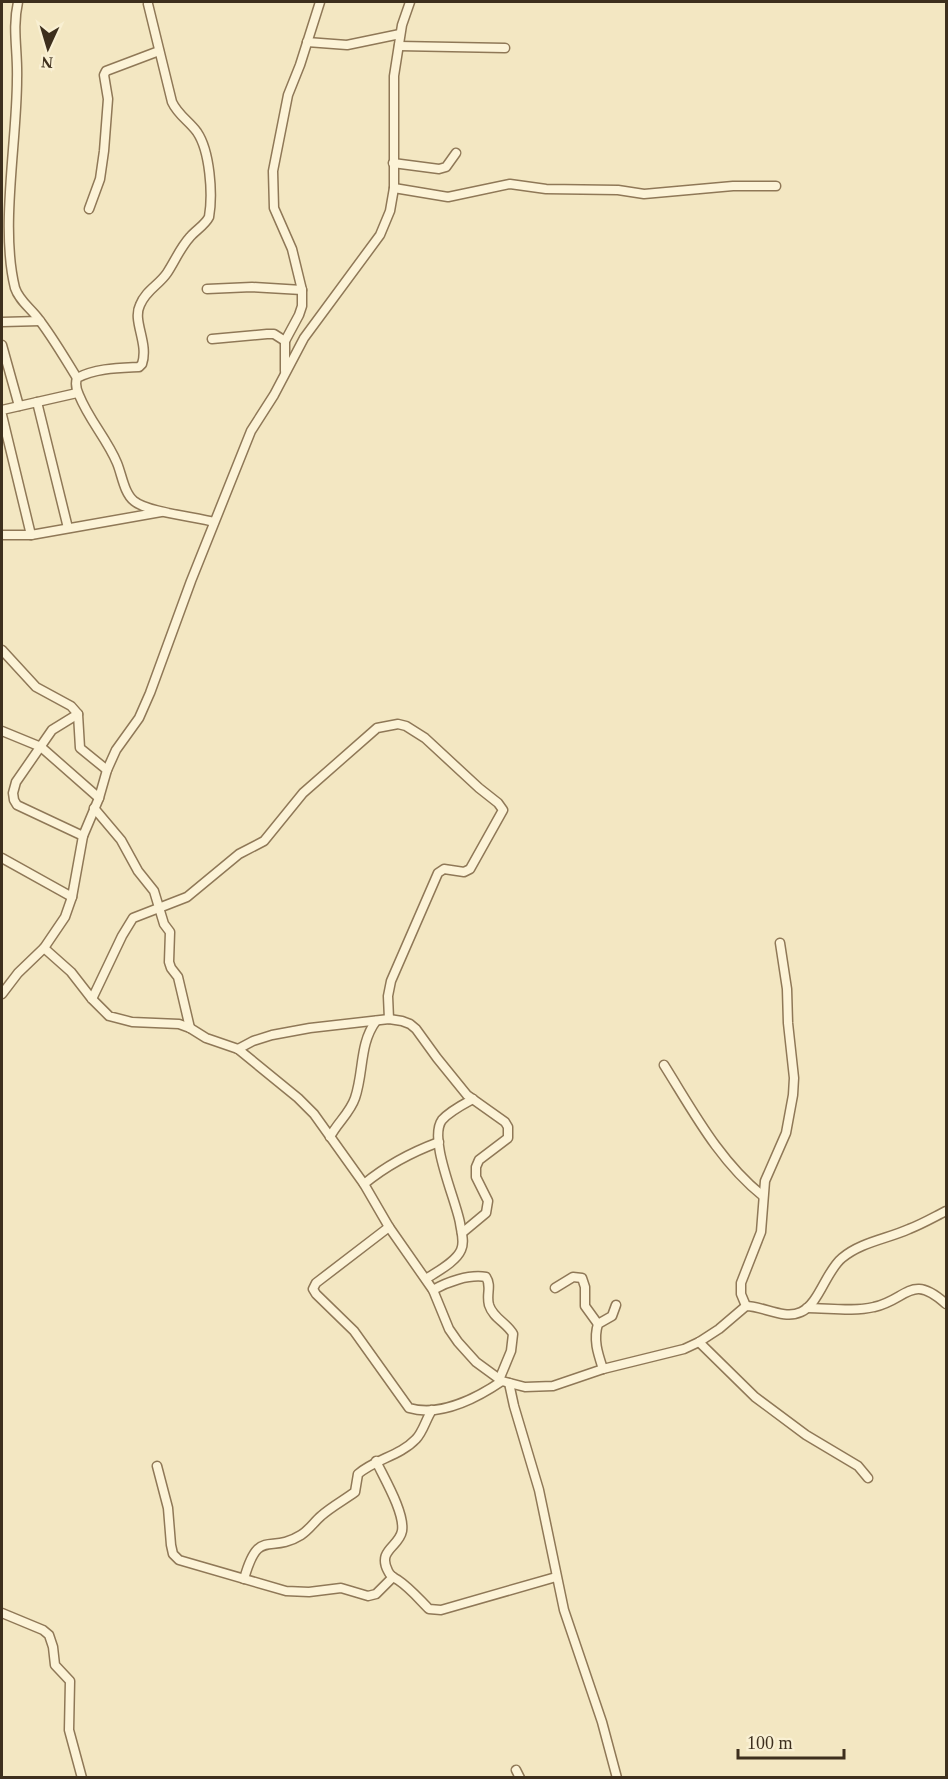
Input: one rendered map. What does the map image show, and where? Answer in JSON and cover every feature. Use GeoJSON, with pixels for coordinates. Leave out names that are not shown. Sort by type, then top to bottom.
{"type":"FeatureCollection","features":[{"type":"Feature","properties":{"kind":"street"},"geometry":{"type":"LineString","coordinates":[[18,2],[14,20],[18,77],[5,208],[8,251],[16,290],[22,302],[40,321],[77,378],[77,393],[88,416],[102,433],[127,491],[134,501],[166,512],[214,522]]}},
{"type":"Feature","properties":{"kind":"street"},"geometry":{"type":"LineString","coordinates":[[285,372],[285,341],[302,306],[302,290],[292,249],[274,208],[273,171],[288,95],[320,2]]}},
{"type":"Feature","properties":{"kind":"street"},"geometry":{"type":"LineString","coordinates":[[2,994],[18,974],[45,948],[60,926],[72,897],[83,836],[99,798],[107,770],[116,750],[139,718],[150,693],[214,522],[251,432],[310,329],[380,235],[390,211],[394,188],[394,76],[400,34],[410,2]]}},
{"type":"Feature","properties":{"kind":"street"},"geometry":{"type":"LineString","coordinates":[[77,378],[101,371],[139,367],[142,364],[144,349],[137,316],[139,306],[151,288],[167,274],[177,253],[209,217],[208,167],[202,141],[196,131],[177,113],[172,102],[148,4]]}},
{"type":"Feature","properties":{"kind":"street"},"geometry":{"type":"LineString","coordinates":[[307,42],[347,45],[400,34]]}},
{"type":"Feature","properties":{"kind":"street"},"geometry":{"type":"LineString","coordinates":[[399,46],[505,48]]}},
{"type":"Feature","properties":{"kind":"street"},"geometry":{"type":"LineString","coordinates":[[89,209],[100,179],[104,150],[108,99],[104,75],[106,71],[159,51]]}},
{"type":"Feature","properties":{"kind":"street"},"geometry":{"type":"LineString","coordinates":[[393,164],[440,169],[446,167],[456,153]]}},
{"type":"Feature","properties":{"kind":"street"},"geometry":{"type":"LineString","coordinates":[[394,188],[448,197],[510,184],[546,189],[618,190],[645,194],[732,186],[776,186]]}},
{"type":"Feature","properties":{"kind":"street"},"geometry":{"type":"LineString","coordinates":[[207,289],[260,287],[302,290]]}},
{"type":"Feature","properties":{"kind":"street"},"geometry":{"type":"LineString","coordinates":[[2,322],[40,321]]}},
{"type":"Feature","properties":{"kind":"street"},"geometry":{"type":"LineString","coordinates":[[212,339],[274,334],[285,341]]}},
{"type":"Feature","properties":{"kind":"street"},"geometry":{"type":"LineString","coordinates":[[2,345],[19,406]]}},
{"type":"Feature","properties":{"kind":"street"},"geometry":{"type":"LineString","coordinates":[[2,410],[77,393]]}},
{"type":"Feature","properties":{"kind":"street"},"geometry":{"type":"LineString","coordinates":[[37,402],[68,528]]}},
{"type":"Feature","properties":{"kind":"street"},"geometry":{"type":"LineString","coordinates":[[2,415],[31,535]]}},
{"type":"Feature","properties":{"kind":"street"},"geometry":{"type":"LineString","coordinates":[[2,535],[31,535],[166,512]]}},
{"type":"Feature","properties":{"kind":"street"},"geometry":{"type":"LineString","coordinates":[[2,650],[36,687],[71,706],[78,714],[80,748],[107,770]]}},
{"type":"Feature","properties":{"kind":"street"},"geometry":{"type":"LineString","coordinates":[[78,714],[52,730],[16,782],[13,793],[17,805],[83,836]]}},
{"type":"Feature","properties":{"kind":"street"},"geometry":{"type":"LineString","coordinates":[[92,999],[129,923],[140,914],[160,909],[187,897],[239,854],[264,841],[303,793],[377,728],[390,725],[406,726],[446,756],[503,810],[470,869],[464,872],[444,868],[438,873],[391,981],[388,996],[388,1019]]}},
{"type":"Feature","properties":{"kind":"street"},"geometry":{"type":"LineString","coordinates":[[2,731],[41,747],[99,798]]}},
{"type":"Feature","properties":{"kind":"street"},"geometry":{"type":"LineString","coordinates":[[94,808],[121,840],[138,872],[154,891],[164,924],[170,932],[168,962],[178,978],[190,1028]]}},
{"type":"Feature","properties":{"kind":"street"},"geometry":{"type":"LineString","coordinates":[[2,858],[72,897]]}},
{"type":"Feature","properties":{"kind":"street"},"geometry":{"type":"LineString","coordinates":[[746,1306],[741,1294],[741,1283],[761,1232],[765,1181],[786,1133],[794,1078],[785,968],[780,943]]}},
{"type":"Feature","properties":{"kind":"street"},"geometry":{"type":"LineString","coordinates":[[45,948],[71,972],[92,999],[110,1016],[132,1022],[179,1024],[206,1038],[238,1049],[314,1114],[364,1184],[388,1227],[433,1290],[449,1329],[458,1342],[476,1362],[504,1382],[525,1387],[545,1387],[603,1369],[684,1349],[719,1329],[746,1306],[795,1314],[807,1308],[875,1307],[915,1289],[926,1290],[946,1304]]}},
{"type":"Feature","properties":{"kind":"street"},"geometry":{"type":"LineString","coordinates":[[238,1049],[272,1035],[310,1028],[388,1019],[410,1024],[472,1099],[505,1122],[509,1133],[504,1143],[479,1160],[476,1177],[488,1201],[486,1214],[462,1233]]}},
{"type":"Feature","properties":{"kind":"street"},"geometry":{"type":"LineString","coordinates":[[330,1137],[335,1126],[352,1108],[359,1083],[366,1038],[376,1021]]}},
{"type":"Feature","properties":{"kind":"street"},"geometry":{"type":"LineString","coordinates":[[664,1065],[692,1111],[733,1169],[763,1196]]}},
{"type":"Feature","properties":{"kind":"street"},"geometry":{"type":"LineString","coordinates":[[426,1279],[460,1253],[462,1233],[439,1142],[438,1129],[442,1121],[472,1099]]}},
{"type":"Feature","properties":{"kind":"street"},"geometry":{"type":"LineString","coordinates":[[364,1184],[376,1174],[407,1156],[439,1142]]}},
{"type":"Feature","properties":{"kind":"street"},"geometry":{"type":"LineString","coordinates":[[807,1308],[833,1267],[846,1254],[864,1245],[908,1230],[946,1211]]}},
{"type":"Feature","properties":{"kind":"street"},"geometry":{"type":"LineString","coordinates":[[388,1227],[316,1283],[313,1289],[316,1294],[354,1331],[409,1408],[418,1411],[432,1410],[465,1402],[504,1382]]}},
{"type":"Feature","properties":{"kind":"street"},"geometry":{"type":"LineString","coordinates":[[433,1290],[443,1284],[470,1277],[486,1277],[489,1282],[489,1305],[494,1314],[513,1334],[504,1382],[539,1490],[564,1610],[602,1722],[618,1778]]}},
{"type":"Feature","properties":{"kind":"street"},"geometry":{"type":"LineString","coordinates":[[555,1288],[573,1277],[582,1278],[585,1287],[585,1306],[598,1324],[596,1341],[603,1369]]}},
{"type":"Feature","properties":{"kind":"street"},"geometry":{"type":"LineString","coordinates":[[598,1324],[612,1316],[616,1305]]}},
{"type":"Feature","properties":{"kind":"street"},"geometry":{"type":"LineString","coordinates":[[699,1342],[754,1397],[806,1436],[858,1466],[868,1478]]}},
{"type":"Feature","properties":{"kind":"street"},"geometry":{"type":"LineString","coordinates":[[244,1579],[252,1555],[259,1548],[266,1543],[302,1535],[322,1515],[355,1491],[358,1474],[376,1461],[397,1452],[418,1438],[432,1410]]}},
{"type":"Feature","properties":{"kind":"street"},"geometry":{"type":"LineString","coordinates":[[376,1461],[402,1520],[402,1531],[398,1542],[390,1546],[386,1553],[388,1573],[409,1588],[429,1609],[434,1611],[556,1577]]}},
{"type":"Feature","properties":{"kind":"street"},"geometry":{"type":"LineString","coordinates":[[157,1467],[168,1508],[173,1554],[179,1560],[286,1591],[309,1592],[341,1588],[368,1596],[376,1594],[393,1577]]}},
{"type":"Feature","properties":{"kind":"street"},"geometry":{"type":"LineString","coordinates":[[2,1613],[43,1630],[49,1635],[56,1669],[70,1681],[69,1730],[82,1778]]}}]}
